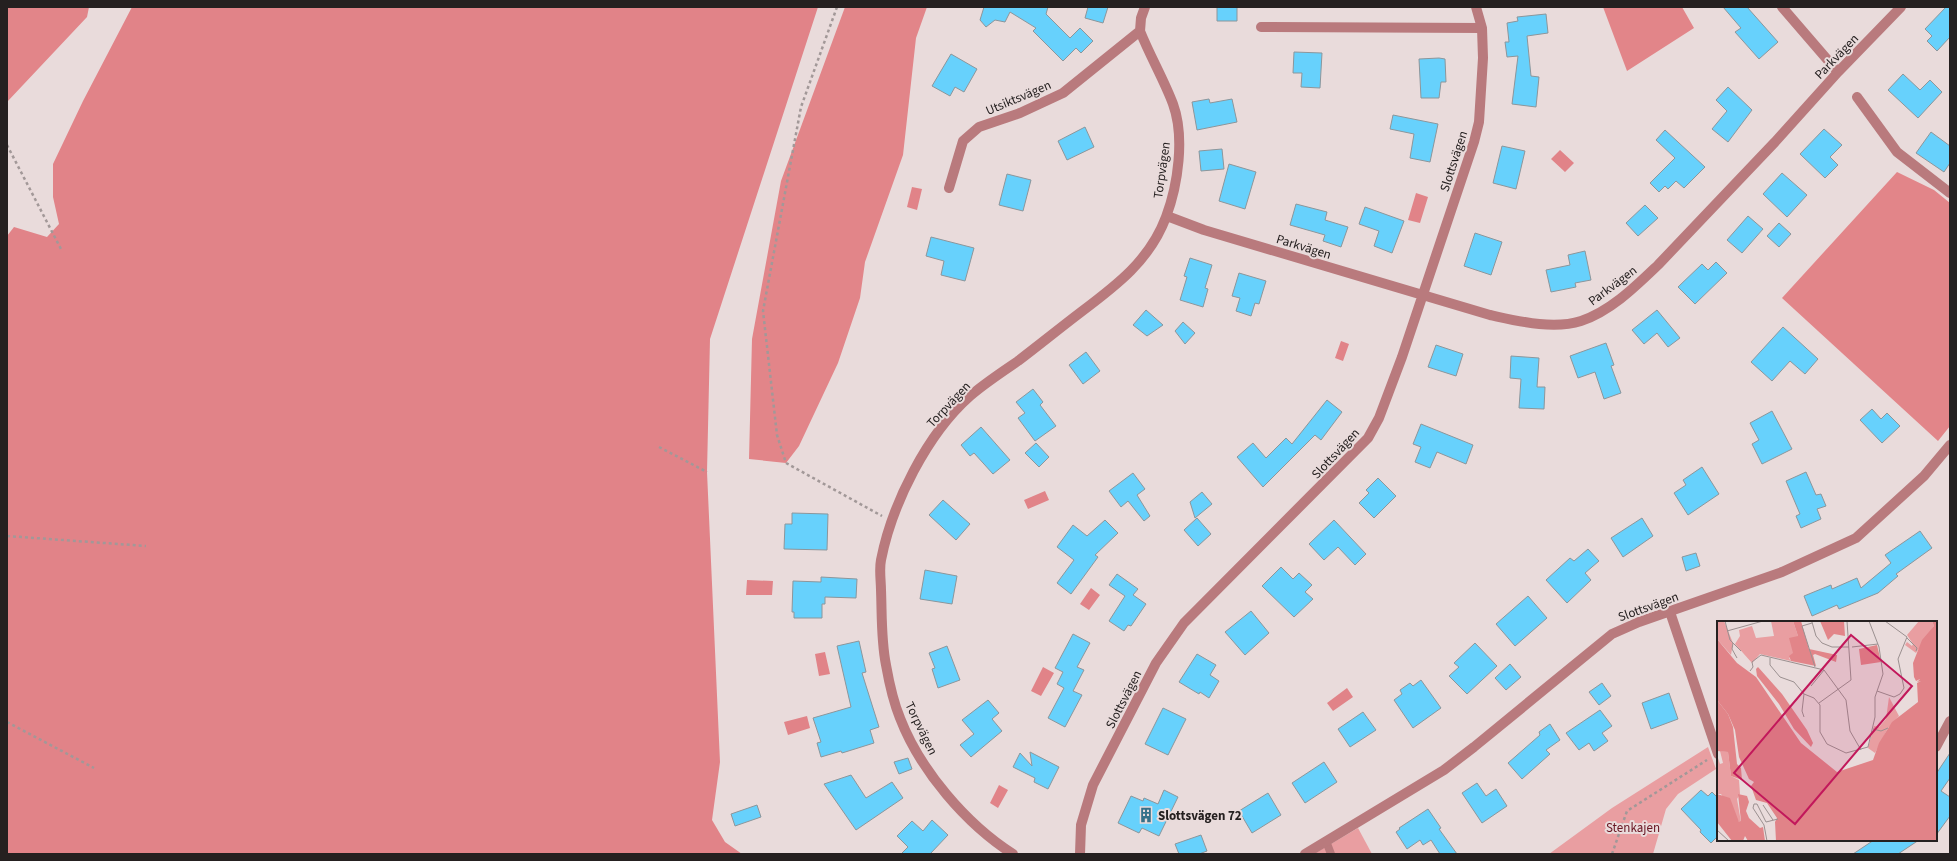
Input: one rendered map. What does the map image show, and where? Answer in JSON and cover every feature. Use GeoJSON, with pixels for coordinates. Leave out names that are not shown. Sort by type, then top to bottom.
{"type":"FeatureCollection","features":[{"type":"Feature","properties":{"kind":"street"},"geometry":{"type":"LineString","coordinates":[[1140,31],[1141,18],[1145,7]]}},
{"type":"Feature","properties":{"kind":"street","name":"Slottsvägen"},"geometry":{"type":"LineString","coordinates":[[1080,854],[1081,825],[1093,785],[1156,663],[1184,623],[1368,438],[1379,418],[1423,296],[1474,142],[1479,122],[1483,58],[1482,28],[1476,7]]}},
{"type":"Feature","properties":{"kind":"street"},"geometry":{"type":"LineString","coordinates":[[1782,7],[1838,72]]}},
{"type":"Feature","properties":{"kind":"street","name":"Parkvägen"},"geometry":{"type":"LineString","coordinates":[[1167,216],[1204,230],[1490,315],[1525,322],[1558,324],[1580,321],[1600,312],[1638,284],[1683,240],[1838,72],[1901,7]]}},
{"type":"Feature","properties":{"kind":"street"},"geometry":{"type":"LineString","coordinates":[[1261,27],[1482,28]]}},
{"type":"Feature","properties":{"kind":"street","name":"Torpvägen"},"geometry":{"type":"LineString","coordinates":[[1013,854],[966,815],[939,785],[919,756],[900,718],[888,678],[882,646],[880,562],[891,521],[914,471],[942,426],[969,397],[1097,301],[1136,268],[1150,250],[1167,216],[1176,178],[1179,138],[1173,106],[1140,31]]}},
{"type":"Feature","properties":{"kind":"street","name":"Utsiktsvägen"},"geometry":{"type":"LineString","coordinates":[[949,188],[963,141],[979,127],[1020,113],[1063,93],[1140,31]]}},
{"type":"Feature","properties":{"kind":"street"},"geometry":{"type":"LineString","coordinates":[[1857,97],[1897,152],[1950,193]]}},
{"type":"Feature","properties":{"kind":"street","name":"Slottsvägen"},"geometry":{"type":"LineString","coordinates":[[1305,854],[1444,770],[1612,634],[1639,622],[1782,572],[1856,538],[1924,476],[1950,445]]}},
{"type":"Feature","properties":{"kind":"street"},"geometry":{"type":"LineString","coordinates":[[1670,612],[1682,652],[1717,750]]}},
{"type":"Feature","properties":{"kind":"street"},"geometry":{"type":"LineString","coordinates":[[1937,745],[1950,721]]}},
{"type":"Feature","properties":{"kind":"lane"},"geometry":{"type":"LineString","coordinates":[[1326,842],[1331,854]]}},
{"type":"Feature","properties":{"kind":"path"},"geometry":{"type":"LineString","coordinates":[[837,7],[801,107],[763,311],[777,435],[786,463],[891,521]]}},
{"type":"Feature","properties":{"kind":"path"},"geometry":{"type":"LineString","coordinates":[[7,145],[62,251]]}},
{"type":"Feature","properties":{"kind":"path"},"geometry":{"type":"LineString","coordinates":[[660,448],[707,472]]}},
{"type":"Feature","properties":{"kind":"path"},"geometry":{"type":"LineString","coordinates":[[7,536],[146,546]]}},
{"type":"Feature","properties":{"kind":"path"},"geometry":{"type":"LineString","coordinates":[[7,722],[94,768]]}},
{"type":"Feature","properties":{"kind":"path"},"geometry":{"type":"LineString","coordinates":[[1612,854],[1627,812],[1717,754]]}},
{"type":"Feature","properties":{"kind":"green space","name":"Stenkajen"},"geometry":{"type":"Polygon","coordinates":[[[1708,747],[1716,769],[1678,794],[1666,809],[1653,854],[1549,854],[1612,808],[1708,747]]]}},
{"type":"Feature","properties":{"kind":"green space"},"geometry":{"type":"Polygon","coordinates":[[[1358,828],[1372,854],[1314,854],[1358,828]]]}},
{"type":"Feature","properties":{"kind":"shaded area"},"geometry":{"type":"Polygon","coordinates":[[[7,7],[89,7],[87,17],[7,102],[7,7]]]}},
{"type":"Feature","properties":{"kind":"shaded area"},"geometry":{"type":"Polygon","coordinates":[[[132,7],[818,7],[710,339],[707,472],[720,762],[712,820],[725,842],[742,854],[7,854],[7,236],[14,227],[47,237],[59,224],[53,197],[53,164],[83,101],[132,7]]]}},
{"type":"Feature","properties":{"kind":"shaded area"},"geometry":{"type":"Polygon","coordinates":[[[845,7],[927,7],[916,38],[903,155],[865,262],[860,298],[838,363],[799,446],[786,463],[749,459],[752,339],[781,181],[845,7]]]}},
{"type":"Feature","properties":{"kind":"shaded area"},"geometry":{"type":"Polygon","coordinates":[[[1603,7],[1682,7],[1694,28],[1627,71],[1603,7]]]}},
{"type":"Feature","properties":{"kind":"shaded area"},"geometry":{"type":"Polygon","coordinates":[[[1560,150],[1574,163],[1565,172],[1551,159],[1560,150]]]}},
{"type":"Feature","properties":{"kind":"shaded area"},"geometry":{"type":"Polygon","coordinates":[[[1897,172],[1934,190],[1950,203],[1950,426],[1938,441],[1782,298],[1897,172]]]}},
{"type":"Feature","properties":{"kind":"shaded area"},"geometry":{"type":"Polygon","coordinates":[[[912,187],[922,189],[917,210],[907,207],[912,187]]]}},
{"type":"Feature","properties":{"kind":"shaded area"},"geometry":{"type":"Polygon","coordinates":[[[1416,193],[1428,197],[1420,223],[1408,220],[1416,193]]]}},
{"type":"Feature","properties":{"kind":"shaded area"},"geometry":{"type":"Polygon","coordinates":[[[1341,341],[1349,344],[1343,361],[1335,358],[1341,341]]]}},
{"type":"Feature","properties":{"kind":"shaded area"},"geometry":{"type":"Polygon","coordinates":[[[1045,491],[1049,500],[1028,509],[1024,500],[1045,491]]]}},
{"type":"Feature","properties":{"kind":"shaded area"},"geometry":{"type":"Polygon","coordinates":[[[747,580],[773,581],[772,595],[746,595],[747,580]]]}},
{"type":"Feature","properties":{"kind":"shaded area"},"geometry":{"type":"Polygon","coordinates":[[[1091,588],[1100,595],[1089,610],[1080,604],[1091,588]]]}},
{"type":"Feature","properties":{"kind":"shaded area"},"geometry":{"type":"Polygon","coordinates":[[[825,652],[830,674],[819,676],[815,654],[825,652]]]}},
{"type":"Feature","properties":{"kind":"shaded area"},"geometry":{"type":"Polygon","coordinates":[[[1043,667],[1054,673],[1041,696],[1031,691],[1043,667]]]}},
{"type":"Feature","properties":{"kind":"shaded area"},"geometry":{"type":"Polygon","coordinates":[[[1347,688],[1353,697],[1333,711],[1327,703],[1347,688]]]}},
{"type":"Feature","properties":{"kind":"shaded area"},"geometry":{"type":"Polygon","coordinates":[[[807,716],[810,728],[788,735],[784,722],[807,716]]]}},
{"type":"Feature","properties":{"kind":"shaded area"},"geometry":{"type":"Polygon","coordinates":[[[999,785],[1008,790],[998,808],[990,803],[999,785]]]}},
{"type":"Feature","properties":{"kind":"building"},"geometry":{"type":"Polygon","coordinates":[[[984,7],[1048,7],[1046,14],[1070,38],[1080,28],[1093,41],[1081,53],[1076,48],[1063,61],[1033,31],[1036,28],[1010,12],[1005,22],[995,20],[986,27],[980,20],[984,7]]]}},
{"type":"Feature","properties":{"kind":"building"},"geometry":{"type":"Polygon","coordinates":[[[1088,7],[1108,7],[1103,23],[1085,18],[1088,7]]]}},
{"type":"Feature","properties":{"kind":"building"},"geometry":{"type":"Polygon","coordinates":[[[1217,7],[1237,7],[1237,21],[1217,21],[1217,7]]]}},
{"type":"Feature","properties":{"kind":"building"},"geometry":{"type":"Polygon","coordinates":[[[1723,7],[1747,7],[1778,42],[1759,59],[1735,32],[1741,28],[1723,7]]]}},
{"type":"Feature","properties":{"kind":"building"},"geometry":{"type":"Polygon","coordinates":[[[1946,7],[1950,7],[1950,37],[1937,51],[1927,41],[1932,36],[1925,29],[1946,7]]]}},
{"type":"Feature","properties":{"kind":"building"},"geometry":{"type":"Polygon","coordinates":[[[1546,14],[1548,33],[1527,36],[1531,76],[1539,77],[1536,107],[1512,104],[1518,56],[1507,57],[1505,42],[1509,42],[1507,23],[1518,21],[1517,17],[1546,14]]]}},
{"type":"Feature","properties":{"kind":"building"},"geometry":{"type":"Polygon","coordinates":[[[1294,52],[1322,53],[1320,88],[1301,87],[1302,73],[1293,73],[1294,52]]]}},
{"type":"Feature","properties":{"kind":"building"},"geometry":{"type":"Polygon","coordinates":[[[951,54],[977,69],[964,92],[955,87],[950,96],[932,86],[951,54]]]}},
{"type":"Feature","properties":{"kind":"building"},"geometry":{"type":"Polygon","coordinates":[[[1419,59],[1445,59],[1446,82],[1441,82],[1439,98],[1421,98],[1419,59]]]}},
{"type":"Feature","properties":{"kind":"building"},"geometry":{"type":"Polygon","coordinates":[[[1903,74],[1920,90],[1930,80],[1942,92],[1918,118],[1888,90],[1903,74]]]}},
{"type":"Feature","properties":{"kind":"building"},"geometry":{"type":"Polygon","coordinates":[[[1728,87],[1752,110],[1728,142],[1712,129],[1727,111],[1716,100],[1728,87]]]}},
{"type":"Feature","properties":{"kind":"building"},"geometry":{"type":"Polygon","coordinates":[[[1209,99],[1210,103],[1232,99],[1237,122],[1197,130],[1192,102],[1209,99]]]}},
{"type":"Feature","properties":{"kind":"building"},"geometry":{"type":"Polygon","coordinates":[[[1393,115],[1438,124],[1430,162],[1410,158],[1414,134],[1390,129],[1393,115]]]}},
{"type":"Feature","properties":{"kind":"building"},"geometry":{"type":"Polygon","coordinates":[[[1085,127],[1094,147],[1067,160],[1058,141],[1085,127]]]}},
{"type":"Feature","properties":{"kind":"building"},"geometry":{"type":"Polygon","coordinates":[[[1824,129],[1842,145],[1830,157],[1838,165],[1825,178],[1800,154],[1824,129]]]}},
{"type":"Feature","properties":{"kind":"building"},"geometry":{"type":"Polygon","coordinates":[[[1665,130],[1705,167],[1684,188],[1676,181],[1668,189],[1665,186],[1659,192],[1650,183],[1675,158],[1656,140],[1665,130]]]}},
{"type":"Feature","properties":{"kind":"building"},"geometry":{"type":"Polygon","coordinates":[[[1931,132],[1950,146],[1950,163],[1944,172],[1916,153],[1931,132]]]}},
{"type":"Feature","properties":{"kind":"building"},"geometry":{"type":"Polygon","coordinates":[[[1502,146],[1525,151],[1516,189],[1493,183],[1502,146]]]}},
{"type":"Feature","properties":{"kind":"building"},"geometry":{"type":"Polygon","coordinates":[[[1222,149],[1224,169],[1201,171],[1199,151],[1222,149]]]}},
{"type":"Feature","properties":{"kind":"building"},"geometry":{"type":"Polygon","coordinates":[[[1229,164],[1256,172],[1245,209],[1219,201],[1229,164]]]}},
{"type":"Feature","properties":{"kind":"building"},"geometry":{"type":"Polygon","coordinates":[[[1782,173],[1807,195],[1787,217],[1763,194],[1782,173]]]}},
{"type":"Feature","properties":{"kind":"building"},"geometry":{"type":"Polygon","coordinates":[[[1007,174],[1031,180],[1023,211],[999,205],[1007,174]]]}},
{"type":"Feature","properties":{"kind":"building"},"geometry":{"type":"Polygon","coordinates":[[[1296,204],[1327,212],[1325,220],[1348,227],[1341,247],[1323,241],[1325,235],[1290,225],[1296,204]]]}},
{"type":"Feature","properties":{"kind":"building"},"geometry":{"type":"Polygon","coordinates":[[[1645,205],[1658,218],[1638,236],[1626,223],[1645,205]]]}},
{"type":"Feature","properties":{"kind":"building"},"geometry":{"type":"Polygon","coordinates":[[[1365,207],[1404,221],[1392,253],[1374,246],[1379,231],[1359,224],[1365,207]]]}},
{"type":"Feature","properties":{"kind":"building"},"geometry":{"type":"Polygon","coordinates":[[[1748,216],[1763,229],[1742,253],[1727,240],[1748,216]]]}},
{"type":"Feature","properties":{"kind":"building"},"geometry":{"type":"Polygon","coordinates":[[[1779,223],[1791,234],[1779,247],[1767,236],[1779,223]]]}},
{"type":"Feature","properties":{"kind":"building"},"geometry":{"type":"Polygon","coordinates":[[[1475,233],[1502,242],[1491,275],[1464,266],[1475,233]]]}},
{"type":"Feature","properties":{"kind":"building"},"geometry":{"type":"Polygon","coordinates":[[[931,237],[974,248],[965,281],[941,275],[944,261],[926,256],[931,237]]]}},
{"type":"Feature","properties":{"kind":"building"},"geometry":{"type":"Polygon","coordinates":[[[1585,251],[1591,280],[1575,283],[1576,287],[1551,292],[1546,270],[1570,265],[1568,255],[1585,251]]]}},
{"type":"Feature","properties":{"kind":"building"},"geometry":{"type":"Polygon","coordinates":[[[1190,258],[1212,265],[1205,288],[1208,289],[1203,307],[1180,300],[1187,277],[1184,276],[1190,258]]]}},
{"type":"Feature","properties":{"kind":"building"},"geometry":{"type":"Polygon","coordinates":[[[1716,262],[1727,273],[1695,304],[1678,287],[1702,264],[1708,270],[1716,262]]]}},
{"type":"Feature","properties":{"kind":"building"},"geometry":{"type":"Polygon","coordinates":[[[1239,273],[1266,281],[1259,304],[1255,303],[1251,316],[1236,311],[1240,298],[1232,296],[1239,273]]]}},
{"type":"Feature","properties":{"kind":"building"},"geometry":{"type":"Polygon","coordinates":[[[1146,310],[1163,325],[1147,336],[1133,325],[1146,310]]]}},
{"type":"Feature","properties":{"kind":"building"},"geometry":{"type":"Polygon","coordinates":[[[1657,310],[1680,338],[1668,347],[1657,333],[1644,344],[1632,330],[1657,310]]]}},
{"type":"Feature","properties":{"kind":"building"},"geometry":{"type":"Polygon","coordinates":[[[1183,322],[1195,333],[1185,344],[1175,331],[1183,322]]]}},
{"type":"Feature","properties":{"kind":"building"},"geometry":{"type":"Polygon","coordinates":[[[1783,327],[1818,359],[1805,374],[1790,361],[1772,381],[1751,362],[1783,327]]]}},
{"type":"Feature","properties":{"kind":"building"},"geometry":{"type":"Polygon","coordinates":[[[1606,343],[1614,365],[1611,366],[1621,393],[1604,399],[1595,372],[1578,378],[1570,356],[1606,343]]]}},
{"type":"Feature","properties":{"kind":"building"},"geometry":{"type":"Polygon","coordinates":[[[1436,345],[1463,354],[1456,376],[1428,367],[1436,345]]]}},
{"type":"Feature","properties":{"kind":"building"},"geometry":{"type":"Polygon","coordinates":[[[1086,352],[1100,371],[1083,384],[1069,365],[1086,352]]]}},
{"type":"Feature","properties":{"kind":"building"},"geometry":{"type":"Polygon","coordinates":[[[1511,356],[1539,358],[1537,387],[1545,387],[1544,409],[1519,408],[1521,379],[1510,378],[1511,356]]]}},
{"type":"Feature","properties":{"kind":"building"},"geometry":{"type":"Polygon","coordinates":[[[1033,389],[1043,402],[1040,405],[1056,426],[1035,441],[1018,418],[1025,413],[1016,402],[1033,389]]]}},
{"type":"Feature","properties":{"kind":"building"},"geometry":{"type":"Polygon","coordinates":[[[1327,400],[1342,412],[1321,440],[1315,435],[1263,487],[1237,457],[1253,443],[1266,458],[1286,438],[1292,444],[1327,400]]]}},
{"type":"Feature","properties":{"kind":"building"},"geometry":{"type":"Polygon","coordinates":[[[1872,409],[1881,419],[1887,413],[1900,426],[1882,443],[1860,420],[1872,409]]]}},
{"type":"Feature","properties":{"kind":"building"},"geometry":{"type":"Polygon","coordinates":[[[1772,411],[1792,449],[1762,464],[1752,444],[1759,440],[1750,423],[1772,411]]]}},
{"type":"Feature","properties":{"kind":"building"},"geometry":{"type":"Polygon","coordinates":[[[1421,424],[1473,445],[1466,464],[1437,452],[1430,468],[1415,462],[1421,447],[1413,444],[1421,424]]]}},
{"type":"Feature","properties":{"kind":"building"},"geometry":{"type":"Polygon","coordinates":[[[981,427],[1010,460],[993,474],[974,453],[970,456],[961,445],[981,427]]]}},
{"type":"Feature","properties":{"kind":"building"},"geometry":{"type":"Polygon","coordinates":[[[1036,443],[1049,457],[1039,467],[1025,453],[1036,443]]]}},
{"type":"Feature","properties":{"kind":"building"},"geometry":{"type":"Polygon","coordinates":[[[1702,467],[1719,494],[1688,515],[1674,493],[1686,485],[1683,480],[1702,467]]]}},
{"type":"Feature","properties":{"kind":"building"},"geometry":{"type":"Polygon","coordinates":[[[1806,472],[1816,495],[1821,494],[1826,506],[1817,509],[1821,519],[1801,528],[1796,516],[1800,514],[1786,481],[1806,472]]]}},
{"type":"Feature","properties":{"kind":"building"},"geometry":{"type":"Polygon","coordinates":[[[1133,473],[1145,489],[1137,495],[1150,516],[1144,521],[1128,501],[1121,507],[1109,491],[1133,473]]]}},
{"type":"Feature","properties":{"kind":"building"},"geometry":{"type":"Polygon","coordinates":[[[1378,478],[1396,496],[1374,518],[1359,503],[1369,493],[1366,490],[1378,478]]]}},
{"type":"Feature","properties":{"kind":"building"},"geometry":{"type":"Polygon","coordinates":[[[1202,492],[1212,504],[1195,518],[1190,502],[1202,492]]]}},
{"type":"Feature","properties":{"kind":"building"},"geometry":{"type":"Polygon","coordinates":[[[943,500],[970,524],[956,540],[929,515],[943,500]]]}},
{"type":"Feature","properties":{"kind":"building"},"geometry":{"type":"Polygon","coordinates":[[[792,513],[828,514],[827,550],[784,549],[785,524],[792,524],[792,513]]]}},
{"type":"Feature","properties":{"kind":"building"},"geometry":{"type":"Polygon","coordinates":[[[1197,518],[1211,534],[1198,546],[1184,530],[1197,518]]]}},
{"type":"Feature","properties":{"kind":"building"},"geometry":{"type":"Polygon","coordinates":[[[1642,518],[1653,536],[1623,557],[1611,538],[1642,518]]]}},
{"type":"Feature","properties":{"kind":"building"},"geometry":{"type":"Polygon","coordinates":[[[1105,520],[1118,533],[1095,555],[1098,557],[1071,594],[1057,583],[1074,560],[1057,547],[1073,525],[1087,536],[1105,520]]]}},
{"type":"Feature","properties":{"kind":"building"},"geometry":{"type":"Polygon","coordinates":[[[1334,520],[1366,554],[1355,565],[1338,547],[1324,560],[1309,544],[1334,520]]]}},
{"type":"Feature","properties":{"kind":"building"},"geometry":{"type":"Polygon","coordinates":[[[1920,531],[1932,548],[1896,574],[1898,576],[1878,593],[1839,609],[1837,605],[1812,616],[1804,596],[1831,585],[1832,589],[1857,578],[1861,588],[1891,563],[1885,555],[1920,531]]]}},
{"type":"Feature","properties":{"kind":"building"},"geometry":{"type":"Polygon","coordinates":[[[1588,549],[1599,561],[1585,573],[1591,580],[1567,603],[1546,580],[1570,558],[1574,561],[1588,549]]]}},
{"type":"Feature","properties":{"kind":"building"},"geometry":{"type":"Polygon","coordinates":[[[1696,553],[1700,566],[1686,571],[1682,557],[1696,553]]]}},
{"type":"Feature","properties":{"kind":"building"},"geometry":{"type":"Polygon","coordinates":[[[1281,567],[1293,579],[1299,573],[1312,585],[1305,592],[1313,599],[1294,617],[1262,586],[1281,567]]]}},
{"type":"Feature","properties":{"kind":"building"},"geometry":{"type":"Polygon","coordinates":[[[925,570],[957,576],[952,604],[920,599],[925,570]]]}},
{"type":"Feature","properties":{"kind":"building"},"geometry":{"type":"Polygon","coordinates":[[[1117,574],[1138,589],[1133,595],[1146,604],[1131,626],[1128,625],[1124,631],[1109,621],[1125,596],[1109,585],[1117,574]]]}},
{"type":"Feature","properties":{"kind":"building"},"geometry":{"type":"Polygon","coordinates":[[[821,577],[857,579],[856,598],[825,597],[825,604],[822,604],[822,618],[794,618],[794,612],[792,612],[793,581],[821,582],[821,577]]]}},
{"type":"Feature","properties":{"kind":"building"},"geometry":{"type":"Polygon","coordinates":[[[1528,596],[1547,618],[1515,646],[1496,624],[1528,596]]]}},
{"type":"Feature","properties":{"kind":"building"},"geometry":{"type":"Polygon","coordinates":[[[1251,611],[1269,633],[1245,655],[1225,632],[1251,611]]]}},
{"type":"Feature","properties":{"kind":"building"},"geometry":{"type":"Polygon","coordinates":[[[1073,634],[1090,643],[1077,667],[1084,670],[1073,691],[1082,695],[1065,727],[1048,718],[1064,688],[1057,684],[1063,672],[1055,668],[1073,634]]]}},
{"type":"Feature","properties":{"kind":"building"},"geometry":{"type":"Polygon","coordinates":[[[859,641],[866,672],[862,673],[879,727],[870,730],[874,743],[842,753],[841,751],[821,757],[817,743],[821,742],[813,718],[851,707],[837,646],[859,641]]]}},
{"type":"Feature","properties":{"kind":"building"},"geometry":{"type":"Polygon","coordinates":[[[1475,643],[1497,666],[1467,694],[1449,676],[1459,667],[1454,663],[1475,643]]]}},
{"type":"Feature","properties":{"kind":"building"},"geometry":{"type":"Polygon","coordinates":[[[947,646],[960,680],[938,688],[932,669],[935,668],[929,653],[947,646]]]}},
{"type":"Feature","properties":{"kind":"building"},"geometry":{"type":"Polygon","coordinates":[[[1197,654],[1216,665],[1210,675],[1219,681],[1209,698],[1179,682],[1197,654]]]}},
{"type":"Feature","properties":{"kind":"building"},"geometry":{"type":"Polygon","coordinates":[[[1510,664],[1521,677],[1506,690],[1495,678],[1510,664]]]}},
{"type":"Feature","properties":{"kind":"building"},"geometry":{"type":"Polygon","coordinates":[[[1421,680],[1441,708],[1413,728],[1394,700],[1402,694],[1400,690],[1410,683],[1413,686],[1421,680]]]}},
{"type":"Feature","properties":{"kind":"building"},"geometry":{"type":"Polygon","coordinates":[[[1602,683],[1611,696],[1599,705],[1589,692],[1602,683]]]}},
{"type":"Feature","properties":{"kind":"building"},"geometry":{"type":"Polygon","coordinates":[[[1669,693],[1678,719],[1651,729],[1642,703],[1669,693]]]}},
{"type":"Feature","properties":{"kind":"building"},"geometry":{"type":"Polygon","coordinates":[[[988,700],[999,713],[992,719],[1002,731],[971,757],[960,745],[974,734],[962,720],[988,700]]]}},
{"type":"Feature","properties":{"kind":"building"},"geometry":{"type":"Polygon","coordinates":[[[1163,708],[1186,719],[1168,755],[1145,744],[1163,708]]]}},
{"type":"Feature","properties":{"kind":"building"},"geometry":{"type":"Polygon","coordinates":[[[1600,710],[1612,726],[1602,733],[1608,741],[1594,751],[1589,743],[1579,750],[1566,733],[1600,710]]]}},
{"type":"Feature","properties":{"kind":"building"},"geometry":{"type":"Polygon","coordinates":[[[1363,712],[1376,730],[1350,747],[1338,729],[1363,712]]]}},
{"type":"Feature","properties":{"kind":"building"},"geometry":{"type":"Polygon","coordinates":[[[1550,724],[1560,740],[1546,750],[1550,754],[1522,779],[1508,763],[1540,735],[1539,732],[1550,724]]]}},
{"type":"Feature","properties":{"kind":"building"},"geometry":{"type":"Polygon","coordinates":[[[1030,752],[1059,767],[1048,789],[1034,782],[1035,778],[1013,767],[1020,753],[1032,766],[1030,752]]]}},
{"type":"Feature","properties":{"kind":"building"},"geometry":{"type":"Polygon","coordinates":[[[1950,753],[1950,778],[1941,791],[1950,797],[1950,816],[1937,834],[1937,772],[1950,753]]]}},
{"type":"Feature","properties":{"kind":"building"},"geometry":{"type":"Polygon","coordinates":[[[908,758],[912,769],[899,774],[894,762],[908,758]]]}},
{"type":"Feature","properties":{"kind":"building"},"geometry":{"type":"Polygon","coordinates":[[[1324,762],[1337,782],[1305,803],[1292,783],[1324,762]]]}},
{"type":"Feature","properties":{"kind":"building"},"geometry":{"type":"Polygon","coordinates":[[[851,775],[866,798],[892,782],[903,798],[856,830],[824,784],[851,775]]]}},
{"type":"Feature","properties":{"kind":"building"},"geometry":{"type":"Polygon","coordinates":[[[1477,783],[1486,796],[1496,789],[1507,806],[1482,823],[1462,793],[1477,783]]]}},
{"type":"Feature","properties":{"kind":"building","name":"Slottsvägen 72"},"geometry":{"type":"Polygon","coordinates":[[[1164,790],[1178,797],[1159,836],[1142,828],[1139,833],[1118,823],[1131,796],[1143,801],[1144,798],[1158,804],[1164,790]]]}},
{"type":"Feature","properties":{"kind":"building"},"geometry":{"type":"Polygon","coordinates":[[[1701,790],[1708,796],[1712,792],[1717,797],[1717,837],[1711,843],[1681,809],[1701,790]]]}},
{"type":"Feature","properties":{"kind":"building"},"geometry":{"type":"Polygon","coordinates":[[[1268,793],[1281,815],[1252,833],[1239,811],[1268,793]]]}},
{"type":"Feature","properties":{"kind":"building"},"geometry":{"type":"Polygon","coordinates":[[[757,805],[761,817],[735,826],[731,814],[757,805]]]}},
{"type":"Feature","properties":{"kind":"building"},"geometry":{"type":"Polygon","coordinates":[[[1428,809],[1441,828],[1439,829],[1457,854],[1440,854],[1431,840],[1423,845],[1420,840],[1407,849],[1396,832],[1400,829],[1399,828],[1428,809]]]}},
{"type":"Feature","properties":{"kind":"building"},"geometry":{"type":"Polygon","coordinates":[[[932,820],[948,835],[930,854],[901,854],[908,847],[897,836],[912,821],[923,831],[932,820]]]}},
{"type":"Feature","properties":{"kind":"building"},"geometry":{"type":"Polygon","coordinates":[[[1201,835],[1207,851],[1199,854],[1179,854],[1175,844],[1201,835]]]}},
{"type":"Feature","properties":{"kind":"building"},"geometry":{"type":"Polygon","coordinates":[[[1872,841],[1918,841],[1898,854],[1853,854],[1872,841]]]}},
{"type":"Feature","properties":{"kind":"place","name":"Slottsvägen 72"},"geometry":{"type":"Point","coordinates":[1146,815]}}]}
